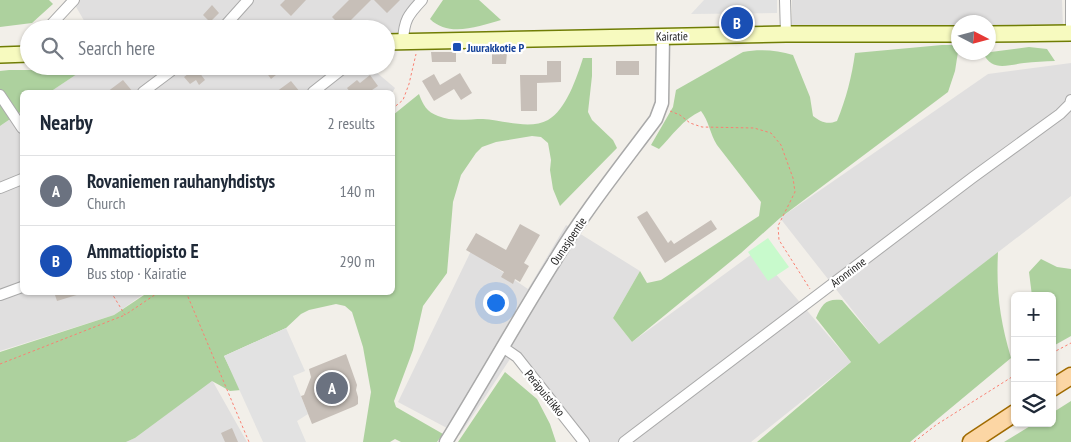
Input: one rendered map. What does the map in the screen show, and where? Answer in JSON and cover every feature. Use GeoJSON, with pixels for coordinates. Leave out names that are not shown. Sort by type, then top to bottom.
{"type":"FeatureCollection","features":[{"type":"Feature","properties":{"kind":"main road"},"geometry":{"type":"LineString","coordinates":[[996,34],[1071,33]]}},
{"type":"Feature","properties":{"kind":"main road","name":"Kairatie"},"geometry":{"type":"LineString","coordinates":[[395,42],[786,34],[951,34]]}},
{"type":"Feature","properties":{"kind":"main road"},"geometry":{"type":"LineString","coordinates":[[0,55],[20,54]]}},
{"type":"Feature","properties":{"kind":"main road"},"geometry":{"type":"LineString","coordinates":[[1056,385],[1071,376]]}},
{"type":"Feature","properties":{"kind":"main road"},"geometry":{"type":"LineString","coordinates":[[971,442],[1011,416]]}},
{"type":"Feature","properties":{"kind":"street"},"geometry":{"type":"LineString","coordinates":[[55,20],[74,0]]}},
{"type":"Feature","properties":{"kind":"street"},"geometry":{"type":"LineString","coordinates":[[230,20],[248,0]]}},
{"type":"Feature","properties":{"kind":"street"},"geometry":{"type":"LineString","coordinates":[[410,41],[404,29],[408,14],[422,0]]}},
{"type":"Feature","properties":{"kind":"street"},"geometry":{"type":"LineString","coordinates":[[785,0],[786,34]]}},
{"type":"Feature","properties":{"kind":"street"},"geometry":{"type":"LineString","coordinates":[[1071,0],[1071,33]]}},
{"type":"Feature","properties":{"kind":"street","name":"Ounasjoentie"},"geometry":{"type":"LineString","coordinates":[[446,442],[572,233],[656,119],[662,103],[663,36]]}},
{"type":"Feature","properties":{"kind":"street"},"geometry":{"type":"LineString","coordinates":[[146,90],[166,75]]}},
{"type":"Feature","properties":{"kind":"street"},"geometry":{"type":"LineString","coordinates":[[316,90],[335,75]]}},
{"type":"Feature","properties":{"kind":"street"},"geometry":{"type":"LineString","coordinates":[[0,95],[20,125]]}},
{"type":"Feature","properties":{"kind":"street","name":"Aronrinne"},"geometry":{"type":"LineString","coordinates":[[624,442],[972,178],[1060,114],[1070,104],[1071,100]]}},
{"type":"Feature","properties":{"kind":"street"},"geometry":{"type":"LineString","coordinates":[[0,188],[20,180]]}},
{"type":"Feature","properties":{"kind":"street"},"geometry":{"type":"LineString","coordinates":[[0,294],[20,288]]}},
{"type":"Feature","properties":{"kind":"street","name":"Peräpuistikko"},"geometry":{"type":"LineString","coordinates":[[504,348],[517,357],[584,442]]}},
{"type":"Feature","properties":{"kind":"path"},"geometry":{"type":"LineString","coordinates":[[395,106],[403,100],[410,84],[416,56],[410,41]]}},
{"type":"Feature","properties":{"kind":"path"},"geometry":{"type":"LineString","coordinates":[[667,110],[680,115],[690,124],[702,127],[754,128],[771,133],[781,145],[795,192],[778,226],[778,240],[816,297]]}},
{"type":"Feature","properties":{"kind":"path"},"geometry":{"type":"LineString","coordinates":[[113,295],[125,315]]}},
{"type":"Feature","properties":{"kind":"path"},"geometry":{"type":"LineString","coordinates":[[0,364],[125,315],[155,295]]}},
{"type":"Feature","properties":{"kind":"path"},"geometry":{"type":"LineString","coordinates":[[187,295],[249,442]]}},
{"type":"Feature","properties":{"kind":"path"},"geometry":{"type":"LineString","coordinates":[[1056,351],[1071,342]]}},
{"type":"Feature","properties":{"kind":"path"},"geometry":{"type":"LineString","coordinates":[[914,442],[936,425],[1011,378]]}},
{"type":"Feature","properties":{"kind":"shaded area"},"geometry":{"type":"Polygon","coordinates":[[[72,0],[417,0],[401,38],[395,38],[395,20],[84,20],[72,0]]]}},
{"type":"Feature","properties":{"kind":"shaded area"},"geometry":{"type":"Polygon","coordinates":[[[704,0],[777,0],[777,13],[691,14],[704,0]]]}},
{"type":"Feature","properties":{"kind":"shaded area"},"geometry":{"type":"Polygon","coordinates":[[[792,0],[1062,0],[1063,27],[996,27],[996,15],[951,15],[951,27],[792,26],[792,0]]]}},
{"type":"Feature","properties":{"kind":"shaded area"},"geometry":{"type":"Polygon","coordinates":[[[1071,63],[1071,196],[879,344],[780,218],[988,74],[1071,63]]]}},
{"type":"Feature","properties":{"kind":"shaded area"},"geometry":{"type":"Polygon","coordinates":[[[76,75],[380,75],[395,88],[394,90],[53,90],[76,75]]]}},
{"type":"Feature","properties":{"kind":"shaded area"},"geometry":{"type":"Polygon","coordinates":[[[20,112],[20,295],[142,295],[114,315],[0,351],[0,126],[20,112]]]}},
{"type":"Feature","properties":{"kind":"shaded area"},"geometry":{"type":"Polygon","coordinates":[[[566,225],[640,271],[613,318],[632,342],[756,251],[851,362],[751,442],[580,442],[512,356],[460,435],[398,402],[471,251],[528,289],[566,225]]]}},
{"type":"Feature","properties":{"kind":"shaded area"},"geometry":{"type":"Polygon","coordinates":[[[286,328],[305,371],[293,376],[308,414],[297,421],[306,442],[263,442],[224,356],[286,328]]]}},
{"type":"Feature","properties":{"kind":"shaded area"},"geometry":{"type":"Polygon","coordinates":[[[212,380],[247,442],[126,442],[135,438],[212,380]]]}},
{"type":"Feature","properties":{"kind":"green space"},"geometry":{"type":"Polygon","coordinates":[[[0,0],[49,0],[53,4],[35,20],[20,20],[20,24],[0,27],[0,0]]]}},
{"type":"Feature","properties":{"kind":"green space"},"geometry":{"type":"Polygon","coordinates":[[[443,0],[479,0],[501,20],[464,29],[446,28],[430,19],[443,0]]]}},
{"type":"Feature","properties":{"kind":"green space"},"geometry":{"type":"Polygon","coordinates":[[[951,45],[951,60],[957,60],[948,92],[780,218],[741,253],[632,342],[613,318],[640,271],[647,283],[661,280],[759,216],[761,202],[717,145],[701,111],[683,123],[659,149],[651,145],[673,107],[676,90],[743,52],[768,51],[787,53],[793,55],[810,97],[813,116],[821,121],[830,123],[837,121],[840,113],[855,53],[951,45]]]}},
{"type":"Feature","properties":{"kind":"green space"},"geometry":{"type":"Polygon","coordinates":[[[1029,47],[1047,49],[1055,61],[1000,66],[988,60],[996,60],[996,51],[1029,47]]]}},
{"type":"Feature","properties":{"kind":"green space"},"geometry":{"type":"Polygon","coordinates":[[[583,58],[592,58],[588,112],[592,120],[613,140],[617,148],[560,206],[553,189],[548,143],[541,137],[532,136],[496,142],[482,147],[461,175],[453,202],[447,273],[423,306],[413,350],[394,401],[396,407],[443,434],[437,442],[401,442],[395,439],[390,442],[363,442],[371,392],[363,347],[352,312],[345,306],[336,304],[309,310],[301,314],[286,328],[224,356],[241,390],[230,391],[212,381],[135,438],[126,442],[0,442],[0,352],[114,315],[144,295],[395,295],[395,113],[419,94],[428,110],[443,118],[454,120],[483,119],[516,124],[541,123],[548,120],[560,109],[574,83],[583,58]]]}},
{"type":"Feature","properties":{"kind":"green space"},"geometry":{"type":"Polygon","coordinates":[[[20,70],[20,75],[76,75],[53,90],[20,90],[20,112],[0,126],[0,71],[20,70]]]}},
{"type":"Feature","properties":{"kind":"green space"},"geometry":{"type":"Polygon","coordinates":[[[768,238],[789,267],[768,281],[748,252],[768,238]]]}},
{"type":"Feature","properties":{"kind":"green space"},"geometry":{"type":"Polygon","coordinates":[[[998,252],[1000,306],[1011,358],[910,442],[757,442],[851,362],[816,318],[825,303],[832,300],[842,300],[879,344],[998,252]]]}},
{"type":"Feature","properties":{"kind":"green space"},"geometry":{"type":"Polygon","coordinates":[[[1041,259],[1057,267],[1071,269],[1071,336],[1056,344],[1056,292],[1032,292],[1029,272],[1041,259]]]}},
{"type":"Feature","properties":{"kind":"green space"},"geometry":{"type":"Polygon","coordinates":[[[505,372],[537,399],[550,424],[556,442],[458,442],[505,372]]]}},
{"type":"Feature","properties":{"kind":"green space"},"geometry":{"type":"Polygon","coordinates":[[[1071,401],[1071,442],[1004,442],[1028,427],[1056,427],[1056,410],[1071,401]]]}},
{"type":"Feature","properties":{"kind":"building"},"geometry":{"type":"Polygon","coordinates":[[[285,0],[306,0],[291,16],[280,5],[285,0]]]}},
{"type":"Feature","properties":{"kind":"building"},"geometry":{"type":"Polygon","coordinates":[[[349,0],[371,0],[351,20],[335,20],[332,17],[349,0]]]}},
{"type":"Feature","properties":{"kind":"building"},"geometry":{"type":"Polygon","coordinates":[[[374,0],[400,0],[387,13],[374,0]]]}},
{"type":"Feature","properties":{"kind":"building"},"geometry":{"type":"Polygon","coordinates":[[[212,5],[219,13],[212,20],[208,20],[203,15],[212,5]]]}},
{"type":"Feature","properties":{"kind":"building"},"geometry":{"type":"Polygon","coordinates":[[[431,52],[456,52],[456,62],[432,62],[431,52]]]}},
{"type":"Feature","properties":{"kind":"building"},"geometry":{"type":"Polygon","coordinates":[[[492,53],[507,53],[506,64],[492,64],[492,53]]]}},
{"type":"Feature","properties":{"kind":"building"},"geometry":{"type":"Polygon","coordinates":[[[547,61],[561,61],[561,82],[537,83],[537,111],[521,111],[520,75],[547,75],[547,61]]]}},
{"type":"Feature","properties":{"kind":"building"},"geometry":{"type":"Polygon","coordinates":[[[616,61],[639,61],[639,75],[616,75],[616,61]]]}},
{"type":"Feature","properties":{"kind":"building"},"geometry":{"type":"Polygon","coordinates":[[[460,73],[472,93],[461,100],[454,89],[434,101],[422,81],[434,74],[440,85],[460,73]]]}},
{"type":"Feature","properties":{"kind":"building"},"geometry":{"type":"Polygon","coordinates":[[[187,75],[201,75],[205,80],[199,85],[196,80],[190,84],[184,77],[187,75]]]}},
{"type":"Feature","properties":{"kind":"building"},"geometry":{"type":"Polygon","coordinates":[[[370,75],[378,86],[372,90],[348,90],[347,88],[357,80],[360,83],[370,75]]]}},
{"type":"Feature","properties":{"kind":"building"},"geometry":{"type":"Polygon","coordinates":[[[123,80],[131,90],[110,90],[123,80]]]}},
{"type":"Feature","properties":{"kind":"building"},"geometry":{"type":"Polygon","coordinates":[[[291,81],[298,90],[279,90],[291,81]]]}},
{"type":"Feature","properties":{"kind":"building"},"geometry":{"type":"Polygon","coordinates":[[[647,211],[668,243],[671,240],[674,244],[711,220],[717,229],[665,263],[637,217],[647,211]]]}},
{"type":"Feature","properties":{"kind":"building"},"geometry":{"type":"Polygon","coordinates":[[[520,224],[540,235],[524,263],[529,266],[520,282],[515,279],[513,284],[501,277],[504,272],[466,250],[476,233],[506,250],[520,224]]]}},
{"type":"Feature","properties":{"kind":"building"},"geometry":{"type":"Polygon","coordinates":[[[55,295],[77,295],[57,301],[55,295]]]}},
{"type":"Feature","properties":{"kind":"building"},"geometry":{"type":"Polygon","coordinates":[[[346,354],[357,385],[358,404],[312,424],[301,396],[304,395],[311,377],[309,369],[346,354]]]}},
{"type":"Feature","properties":{"kind":"building"},"geometry":{"type":"Polygon","coordinates":[[[232,428],[238,442],[225,442],[221,433],[232,428]]]}},
{"type":"Feature","properties":{"kind":"place","name":"Ammattiopisto E"},"geometry":{"type":"Point","coordinates":[737,23]}},
{"type":"Feature","properties":{"kind":"place","name":"Juurakkotie P"},"geometry":{"type":"Point","coordinates":[457,47]}},
{"type":"Feature","properties":{"kind":"place","name":"Rovaniemen rauhanyhdistys"},"geometry":{"type":"Point","coordinates":[332,388]}}]}
